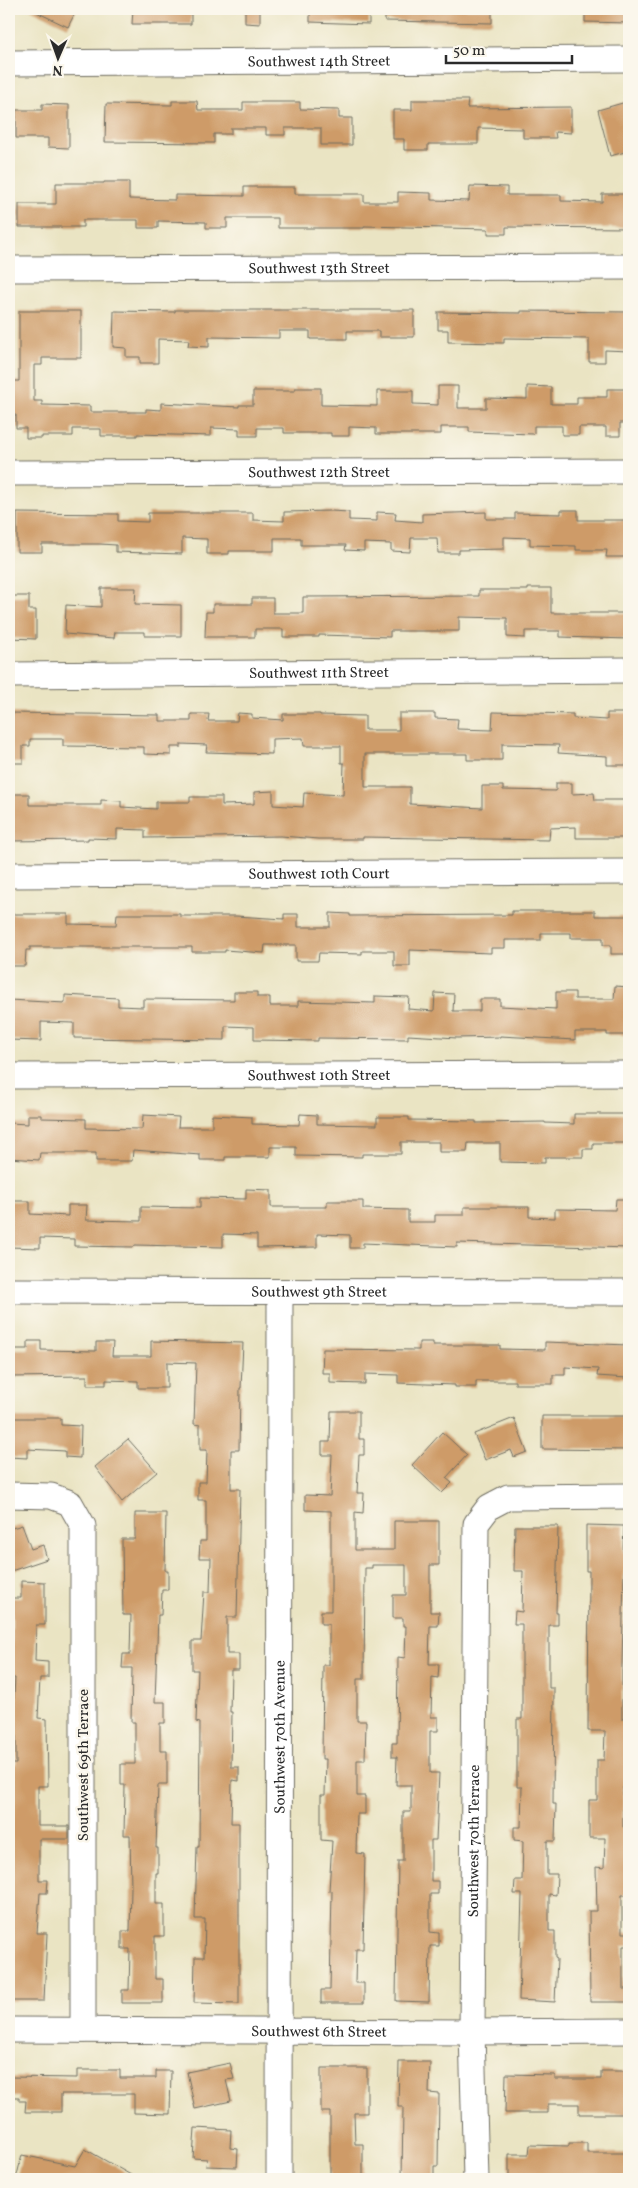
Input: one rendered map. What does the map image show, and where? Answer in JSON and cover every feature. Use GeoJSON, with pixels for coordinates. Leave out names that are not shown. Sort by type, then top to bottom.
{"type":"FeatureCollection","features":[{"type":"Feature","properties":{"kind":"street","name":"Southwest 14th Street"},"geometry":{"type":"LineString","coordinates":[[9,63],[629,59]]}},
{"type":"Feature","properties":{"kind":"street","name":"Southwest 13th Street"},"geometry":{"type":"LineString","coordinates":[[9,269],[629,267]]}},
{"type":"Feature","properties":{"kind":"street","name":"Southwest 12th Street"},"geometry":{"type":"LineString","coordinates":[[9,473],[629,471]]}},
{"type":"Feature","properties":{"kind":"street","name":"Southwest 11th Street"},"geometry":{"type":"LineString","coordinates":[[9,676],[629,670]]}},
{"type":"Feature","properties":{"kind":"street","name":"Southwest 10th Court"},"geometry":{"type":"LineString","coordinates":[[9,875],[629,872]]}},
{"type":"Feature","properties":{"kind":"street","name":"Southwest 10th Street"},"geometry":{"type":"LineString","coordinates":[[9,1076],[629,1074]]}},
{"type":"Feature","properties":{"kind":"street","name":"Southwest 9th Street"},"geometry":{"type":"LineString","coordinates":[[9,1291],[280,1293],[629,1292]]}},
{"type":"Feature","properties":{"kind":"street","name":"Southwest 70th Avenue"},"geometry":{"type":"LineString","coordinates":[[279,2179],[280,1293]]}},
{"type":"Feature","properties":{"kind":"street","name":"Southwest 69th Terrace"},"geometry":{"type":"LineString","coordinates":[[9,1495],[51,1496],[70,1503],[83,1526],[83,2030]]}},
{"type":"Feature","properties":{"kind":"street","name":"Southwest 70th Terrace"},"geometry":{"type":"LineString","coordinates":[[476,2179],[472,2032],[476,1524],[489,1508],[508,1497],[629,1496]]}},
{"type":"Feature","properties":{"kind":"street","name":"Southwest 6th Street"},"geometry":{"type":"LineString","coordinates":[[9,2030],[629,2031]]}},
{"type":"Feature","properties":{"kind":"building"},"geometry":{"type":"Polygon","coordinates":[[[30,9],[77,9],[68,27],[30,9]]]}},
{"type":"Feature","properties":{"kind":"building"},"geometry":{"type":"Polygon","coordinates":[[[133,9],[191,9],[191,24],[132,24],[133,9]]]}},
{"type":"Feature","properties":{"kind":"building"},"geometry":{"type":"Polygon","coordinates":[[[245,9],[260,9],[260,24],[245,23],[245,9]]]}},
{"type":"Feature","properties":{"kind":"building"},"geometry":{"type":"Polygon","coordinates":[[[310,9],[369,9],[369,24],[310,22],[310,9]]]}},
{"type":"Feature","properties":{"kind":"building"},"geometry":{"type":"Polygon","coordinates":[[[385,9],[492,9],[492,23],[385,21],[385,9]]]}},
{"type":"Feature","properties":{"kind":"building"},"geometry":{"type":"Polygon","coordinates":[[[585,9],[629,9],[629,23],[585,22],[585,9]]]}},
{"type":"Feature","properties":{"kind":"building"},"geometry":{"type":"Polygon","coordinates":[[[412,100],[468,100],[467,108],[571,107],[571,133],[555,132],[556,138],[523,138],[523,129],[478,128],[478,144],[428,144],[428,150],[404,150],[404,139],[393,139],[393,110],[412,110],[412,100]]]}},
{"type":"Feature","properties":{"kind":"building"},"geometry":{"type":"Polygon","coordinates":[[[172,101],[197,101],[198,110],[243,110],[243,102],[300,102],[300,109],[339,110],[339,118],[352,118],[352,145],[321,145],[321,128],[285,128],[285,135],[266,135],[266,128],[231,128],[231,134],[214,134],[214,143],[105,142],[106,104],[172,105],[172,101]]]}},
{"type":"Feature","properties":{"kind":"building"},"geometry":{"type":"Polygon","coordinates":[[[626,102],[629,113],[629,151],[610,156],[598,110],[626,102]]]}},
{"type":"Feature","properties":{"kind":"building"},"geometry":{"type":"Polygon","coordinates":[[[42,104],[69,105],[69,148],[48,147],[48,138],[16,138],[16,110],[42,110],[42,104]]]}},
{"type":"Feature","properties":{"kind":"building"},"geometry":{"type":"Polygon","coordinates":[[[129,182],[129,199],[175,200],[175,195],[244,196],[244,187],[295,187],[295,194],[364,194],[364,202],[398,202],[398,192],[431,193],[431,200],[469,201],[470,186],[507,187],[507,195],[561,195],[561,201],[602,202],[602,194],[629,194],[629,228],[506,227],[506,234],[488,234],[488,229],[364,226],[364,228],[278,228],[278,218],[227,218],[227,228],[206,228],[206,222],[158,221],[158,228],[138,228],[138,220],[83,220],[83,227],[19,227],[19,204],[56,204],[56,183],[129,182]]]}},
{"type":"Feature","properties":{"kind":"building"},"geometry":{"type":"Polygon","coordinates":[[[175,310],[414,310],[414,337],[379,337],[379,331],[347,331],[347,339],[310,339],[310,331],[279,331],[279,338],[209,337],[209,347],[188,346],[189,340],[158,339],[158,363],[140,363],[140,357],[126,357],[126,348],[113,347],[114,311],[175,312],[175,310]]]}},
{"type":"Feature","properties":{"kind":"building"},"geometry":{"type":"Polygon","coordinates":[[[19,311],[81,311],[81,358],[42,358],[42,365],[34,365],[34,401],[42,401],[42,405],[90,406],[90,412],[146,412],[146,409],[161,410],[161,403],[239,407],[239,405],[253,405],[253,391],[295,391],[295,388],[321,388],[321,405],[377,406],[377,391],[413,391],[413,404],[438,405],[438,386],[458,386],[458,408],[486,408],[486,398],[527,399],[527,386],[551,387],[551,404],[577,404],[577,397],[607,397],[607,389],[629,389],[629,423],[620,423],[620,436],[606,436],[606,427],[579,427],[579,435],[562,435],[562,426],[534,426],[534,434],[469,432],[469,427],[441,427],[441,434],[376,434],[376,428],[349,427],[349,436],[331,436],[331,433],[284,433],[284,428],[257,428],[257,436],[239,436],[239,429],[211,428],[211,436],[137,434],[137,436],[101,436],[101,429],[73,429],[73,436],[26,438],[26,428],[16,428],[16,415],[9,415],[9,381],[19,381],[19,311]]]}},
{"type":"Feature","properties":{"kind":"building"},"geometry":{"type":"Polygon","coordinates":[[[521,311],[629,312],[629,351],[605,350],[605,362],[589,362],[589,339],[504,338],[504,343],[448,342],[448,330],[438,330],[438,312],[521,313],[521,311]]]}},
{"type":"Feature","properties":{"kind":"building"},"geometry":{"type":"Polygon","coordinates":[[[561,510],[578,510],[578,520],[629,520],[629,557],[606,557],[607,550],[576,550],[576,546],[530,545],[530,538],[504,537],[504,549],[459,550],[459,553],[438,553],[437,538],[411,538],[410,552],[391,551],[391,544],[364,543],[364,551],[345,550],[346,545],[301,545],[301,538],[274,538],[274,551],[229,551],[229,554],[207,554],[207,539],[182,538],[182,554],[116,552],[116,545],[100,544],[42,544],[42,552],[17,552],[17,513],[118,514],[118,521],[148,522],[148,513],[253,513],[253,520],[284,521],[284,512],[331,511],[349,512],[349,520],[377,521],[377,512],[396,513],[395,520],[422,522],[422,514],[486,512],[486,519],[515,519],[515,513],[561,514],[561,510]]]}},
{"type":"Feature","properties":{"kind":"building"},"geometry":{"type":"Polygon","coordinates":[[[101,588],[136,588],[135,604],[181,605],[181,636],[145,636],[145,632],[115,632],[114,638],[65,634],[66,605],[101,607],[101,588]]]}},
{"type":"Feature","properties":{"kind":"building"},"geometry":{"type":"Polygon","coordinates":[[[528,588],[551,588],[551,613],[629,613],[629,639],[560,637],[560,631],[525,631],[525,638],[507,637],[507,618],[459,617],[459,631],[390,631],[390,637],[319,635],[319,637],[283,637],[283,629],[255,629],[255,637],[205,637],[206,612],[213,612],[213,604],[252,604],[252,598],[273,598],[273,613],[303,613],[303,597],[479,596],[479,590],[528,590],[528,588]]]}},
{"type":"Feature","properties":{"kind":"building"},"geometry":{"type":"Polygon","coordinates":[[[9,596],[29,596],[29,610],[36,610],[36,639],[9,638],[9,596]]]}},
{"type":"Feature","properties":{"kind":"building"},"geometry":{"type":"Polygon","coordinates":[[[493,712],[573,714],[573,718],[607,720],[607,713],[629,713],[629,765],[607,765],[607,756],[558,753],[559,745],[502,744],[502,760],[467,760],[467,754],[365,754],[365,787],[410,787],[410,804],[482,808],[482,786],[503,786],[503,790],[556,791],[556,783],[572,783],[572,794],[594,793],[595,800],[629,800],[629,838],[576,838],[576,827],[550,828],[549,840],[363,837],[363,839],[318,839],[281,836],[145,838],[145,830],[117,829],[117,839],[88,838],[88,840],[9,841],[9,794],[29,794],[29,805],[101,805],[101,800],[121,801],[121,807],[156,809],[156,802],[190,802],[190,797],[222,797],[222,805],[254,804],[254,792],[273,791],[273,805],[303,807],[304,793],[343,795],[344,763],[341,763],[341,746],[304,746],[303,738],[272,739],[272,754],[206,752],[207,745],[181,744],[181,747],[171,747],[171,755],[144,754],[144,747],[63,746],[63,739],[30,739],[30,746],[23,746],[23,763],[9,763],[9,713],[159,715],[159,721],[191,721],[191,714],[209,714],[208,721],[237,721],[238,713],[252,714],[252,718],[283,720],[283,714],[320,714],[365,716],[365,730],[399,730],[399,713],[435,713],[435,718],[458,719],[457,729],[492,730],[493,712]]]}},
{"type":"Feature","properties":{"kind":"building"},"geometry":{"type":"Polygon","coordinates":[[[512,911],[595,911],[595,916],[629,916],[629,954],[611,954],[611,945],[603,945],[603,938],[571,938],[571,933],[541,933],[541,940],[505,940],[505,948],[491,948],[491,953],[410,950],[410,966],[394,966],[394,951],[362,951],[362,954],[319,953],[318,961],[296,961],[296,945],[265,945],[264,953],[225,950],[225,952],[192,952],[192,947],[30,947],[30,950],[26,950],[25,966],[9,966],[9,914],[68,914],[68,924],[116,925],[117,914],[180,914],[180,916],[236,916],[284,919],[284,914],[298,914],[298,927],[330,927],[330,913],[350,914],[350,916],[512,915],[512,911]]]}},
{"type":"Feature","properties":{"kind":"building"},"geometry":{"type":"Polygon","coordinates":[[[615,986],[629,987],[629,1035],[607,1035],[607,1032],[575,1032],[575,1040],[500,1036],[457,1038],[408,1035],[408,1039],[318,1038],[318,1041],[254,1040],[254,1027],[225,1026],[225,1040],[74,1038],[74,1023],[41,1022],[41,1041],[9,1040],[9,1000],[65,1003],[65,995],[118,998],[118,1006],[143,1007],[143,999],[234,1000],[234,992],[257,992],[257,997],[270,997],[270,1006],[298,1006],[298,1001],[375,1003],[375,996],[409,997],[408,1009],[434,1011],[435,993],[454,994],[453,1011],[480,1011],[480,999],[500,999],[500,1006],[556,1009],[556,992],[575,992],[575,999],[614,999],[615,986]]]}},
{"type":"Feature","properties":{"kind":"building"},"geometry":{"type":"Polygon","coordinates":[[[300,1114],[317,1115],[317,1124],[377,1125],[377,1117],[409,1117],[409,1120],[476,1121],[476,1123],[545,1122],[574,1124],[574,1114],[629,1114],[629,1143],[593,1143],[593,1149],[583,1149],[583,1157],[545,1157],[545,1163],[500,1162],[500,1143],[468,1143],[467,1152],[439,1152],[439,1142],[401,1142],[401,1154],[362,1154],[362,1157],[296,1156],[296,1147],[270,1147],[270,1157],[225,1157],[225,1160],[200,1160],[200,1155],[133,1150],[132,1161],[96,1161],[96,1153],[40,1153],[39,1160],[9,1158],[9,1123],[28,1124],[28,1115],[41,1115],[41,1118],[86,1119],[86,1128],[142,1129],[143,1115],[179,1117],[178,1127],[212,1127],[212,1115],[252,1117],[252,1124],[299,1125],[300,1114]]]}},
{"type":"Feature","properties":{"kind":"building"},"geometry":{"type":"Polygon","coordinates":[[[246,1189],[271,1190],[271,1207],[327,1207],[327,1201],[363,1201],[363,1209],[408,1210],[408,1222],[435,1222],[435,1215],[464,1215],[464,1207],[529,1207],[529,1217],[555,1218],[555,1209],[615,1210],[616,1199],[629,1199],[629,1248],[457,1243],[457,1247],[363,1243],[363,1248],[350,1248],[350,1235],[317,1234],[317,1247],[257,1248],[257,1235],[223,1234],[223,1247],[74,1246],[74,1239],[40,1238],[40,1248],[9,1247],[9,1201],[30,1201],[30,1214],[68,1216],[68,1205],[87,1205],[86,1220],[141,1221],[141,1207],[200,1208],[200,1198],[246,1199],[246,1189]]]}},
{"type":"Feature","properties":{"kind":"building"},"geometry":{"type":"Polygon","coordinates":[[[28,1341],[41,1341],[41,1350],[96,1351],[96,1342],[113,1342],[112,1356],[151,1356],[151,1341],[243,1343],[239,1450],[231,1450],[231,1489],[240,1489],[237,1617],[227,1617],[227,1654],[239,1654],[239,1670],[231,1670],[230,1712],[232,1712],[231,1767],[239,1767],[239,1781],[232,1780],[231,1823],[239,1823],[239,2004],[194,2003],[195,1957],[204,1957],[205,1919],[195,1919],[197,1847],[199,1847],[200,1723],[196,1722],[198,1670],[192,1670],[192,1641],[201,1641],[204,1592],[210,1592],[211,1558],[199,1558],[200,1541],[206,1541],[206,1500],[198,1500],[198,1482],[206,1482],[207,1450],[200,1450],[200,1425],[194,1424],[196,1363],[167,1362],[167,1388],[138,1388],[138,1381],[106,1380],[106,1385],[87,1385],[87,1376],[9,1377],[9,1349],[28,1349],[28,1341]]]}},
{"type":"Feature","properties":{"kind":"building"},"geometry":{"type":"Polygon","coordinates":[[[419,1342],[433,1342],[433,1345],[500,1345],[500,1349],[545,1350],[545,1342],[629,1345],[629,1365],[627,1364],[627,1378],[597,1376],[598,1369],[565,1367],[565,1375],[553,1375],[553,1384],[515,1384],[515,1381],[476,1381],[476,1387],[398,1383],[398,1375],[365,1374],[365,1384],[330,1383],[330,1373],[322,1373],[323,1349],[419,1350],[419,1342]]]}},
{"type":"Feature","properties":{"kind":"building"},"geometry":{"type":"Polygon","coordinates":[[[331,1411],[359,1411],[359,1439],[364,1439],[364,1455],[359,1455],[357,1493],[364,1493],[363,1513],[355,1512],[355,1550],[394,1550],[394,1521],[439,1521],[439,1565],[430,1565],[430,1612],[439,1612],[438,1626],[430,1626],[429,1664],[439,1664],[438,1678],[432,1677],[431,1717],[438,1717],[438,1731],[430,1731],[430,1773],[439,1773],[436,1840],[431,1840],[431,1881],[438,1881],[438,1894],[430,1894],[430,1932],[439,1933],[439,1946],[430,1946],[429,2002],[396,2001],[398,1861],[403,1861],[403,1812],[411,1812],[411,1785],[396,1785],[397,1757],[392,1757],[392,1743],[397,1743],[398,1657],[405,1658],[406,1626],[403,1626],[403,1618],[393,1618],[393,1595],[406,1595],[406,1565],[372,1565],[372,1568],[365,1568],[364,1679],[357,1679],[357,1721],[366,1721],[365,1760],[357,1760],[357,1796],[365,1796],[365,1814],[357,1814],[356,1853],[365,1854],[363,1949],[356,1949],[355,1983],[364,1983],[364,2003],[321,2003],[321,1990],[330,1990],[332,1891],[329,1891],[332,1841],[321,1840],[321,1795],[325,1795],[326,1759],[322,1759],[323,1665],[329,1665],[329,1624],[321,1624],[321,1611],[331,1611],[331,1511],[305,1510],[305,1495],[330,1496],[332,1455],[322,1455],[322,1442],[330,1442],[331,1411]]]}},
{"type":"Feature","properties":{"kind":"building"},"geometry":{"type":"Polygon","coordinates":[[[542,1416],[629,1416],[629,1450],[542,1449],[542,1416]]]}},
{"type":"Feature","properties":{"kind":"building"},"geometry":{"type":"Polygon","coordinates":[[[9,1418],[61,1418],[61,1425],[81,1426],[80,1458],[65,1457],[65,1451],[27,1449],[27,1458],[9,1457],[9,1418]]]}},
{"type":"Feature","properties":{"kind":"building"},"geometry":{"type":"Polygon","coordinates":[[[514,1418],[527,1452],[514,1457],[511,1450],[485,1460],[474,1434],[514,1418]]]}},
{"type":"Feature","properties":{"kind":"building"},"geometry":{"type":"Polygon","coordinates":[[[442,1432],[467,1455],[446,1478],[452,1483],[442,1493],[412,1465],[442,1432]]]}},
{"type":"Feature","properties":{"kind":"building"},"geometry":{"type":"Polygon","coordinates":[[[128,1439],[157,1472],[122,1502],[95,1467],[128,1439]]]}},
{"type":"Feature","properties":{"kind":"building"},"geometry":{"type":"Polygon","coordinates":[[[135,1513],[166,1513],[165,1571],[168,1571],[168,1590],[162,1590],[161,1615],[158,1615],[155,1702],[165,1702],[165,1723],[160,1723],[160,1751],[167,1751],[167,1785],[158,1785],[156,1848],[158,1848],[158,1873],[156,1873],[156,1904],[164,1904],[164,1936],[155,1936],[155,1979],[163,1979],[163,2003],[122,2003],[122,1990],[129,1990],[130,1949],[122,1949],[122,1931],[130,1931],[131,1888],[130,1835],[124,1835],[125,1785],[121,1785],[121,1764],[135,1764],[135,1722],[131,1722],[132,1668],[122,1668],[123,1654],[130,1654],[131,1615],[123,1615],[122,1539],[135,1539],[135,1513]]]}},
{"type":"Feature","properties":{"kind":"building"},"geometry":{"type":"Polygon","coordinates":[[[22,1525],[31,1549],[43,1545],[47,1559],[11,1571],[9,1564],[9,1529],[22,1525]]]}},
{"type":"Feature","properties":{"kind":"building"},"geometry":{"type":"Polygon","coordinates":[[[586,1525],[624,1526],[623,1552],[629,1552],[629,1571],[624,1571],[622,1719],[629,1719],[629,1787],[623,1787],[623,1827],[629,1827],[629,1857],[627,1895],[622,1895],[622,1933],[629,1933],[629,1946],[623,1946],[623,1989],[629,1989],[629,2002],[590,2002],[589,1911],[597,1911],[596,1867],[604,1868],[605,1838],[589,1838],[589,1800],[597,1800],[597,1760],[604,1760],[605,1731],[588,1731],[589,1571],[586,1571],[586,1525]]]}},
{"type":"Feature","properties":{"kind":"building"},"geometry":{"type":"Polygon","coordinates":[[[515,1526],[558,1526],[556,1613],[558,1613],[558,1625],[549,1625],[549,1688],[554,1688],[553,1804],[556,1804],[555,1841],[547,1841],[547,1874],[557,1874],[556,1895],[549,1894],[549,1931],[555,1931],[555,1958],[557,1959],[555,2002],[519,2000],[522,1894],[514,1894],[515,1880],[522,1880],[523,1841],[514,1840],[514,1827],[521,1827],[522,1787],[517,1787],[517,1719],[522,1719],[522,1624],[514,1624],[515,1611],[522,1612],[523,1571],[514,1571],[515,1526]]]}},
{"type":"Feature","properties":{"kind":"building"},"geometry":{"type":"Polygon","coordinates":[[[21,1581],[45,1582],[45,1625],[36,1625],[35,1661],[48,1662],[48,1678],[40,1678],[38,1718],[47,1719],[48,1786],[38,1786],[38,1826],[69,1826],[69,1839],[39,1839],[39,1880],[48,1880],[47,1893],[40,1893],[37,1933],[47,1933],[44,2001],[9,2001],[9,1764],[16,1764],[16,1730],[9,1730],[9,1712],[13,1712],[15,1678],[9,1678],[9,1648],[11,1648],[12,1636],[12,1598],[21,1598],[21,1581]]]}},
{"type":"Feature","properties":{"kind":"building"},"geometry":{"type":"Polygon","coordinates":[[[399,2062],[430,2062],[429,2093],[439,2094],[438,2166],[434,2166],[434,2179],[402,2179],[403,2107],[398,2107],[399,2062]]]}},
{"type":"Feature","properties":{"kind":"building"},"geometry":{"type":"Polygon","coordinates":[[[230,2063],[234,2079],[226,2080],[231,2101],[195,2109],[187,2072],[230,2063]]]}},
{"type":"Feature","properties":{"kind":"building"},"geometry":{"type":"Polygon","coordinates":[[[321,2068],[367,2068],[367,2113],[354,2113],[355,2144],[363,2144],[363,2179],[330,2179],[330,2112],[321,2112],[321,2068]]]}},
{"type":"Feature","properties":{"kind":"building"},"geometry":{"type":"Polygon","coordinates":[[[77,2070],[120,2070],[120,2078],[156,2078],[156,2071],[171,2071],[170,2114],[134,2113],[134,2094],[61,2094],[61,2112],[25,2112],[26,2101],[19,2101],[19,2097],[9,2097],[9,2077],[77,2078],[77,2070]]]}},
{"type":"Feature","properties":{"kind":"building"},"geometry":{"type":"Polygon","coordinates":[[[601,2071],[629,2071],[629,2114],[579,2114],[579,2104],[548,2104],[548,2113],[505,2113],[506,2074],[555,2075],[555,2079],[601,2079],[601,2071]]]}},
{"type":"Feature","properties":{"kind":"building"},"geometry":{"type":"Polygon","coordinates":[[[195,2128],[231,2130],[230,2148],[238,2149],[237,2167],[206,2166],[207,2159],[193,2158],[195,2128]]]}},
{"type":"Feature","properties":{"kind":"building"},"geometry":{"type":"Polygon","coordinates":[[[569,2143],[587,2143],[587,2153],[629,2153],[629,2178],[509,2179],[509,2154],[529,2154],[530,2145],[569,2146],[569,2143]]]}},
{"type":"Feature","properties":{"kind":"building"},"geometry":{"type":"Polygon","coordinates":[[[85,2149],[138,2179],[16,2179],[22,2155],[75,2166],[85,2149]]]}}]}
